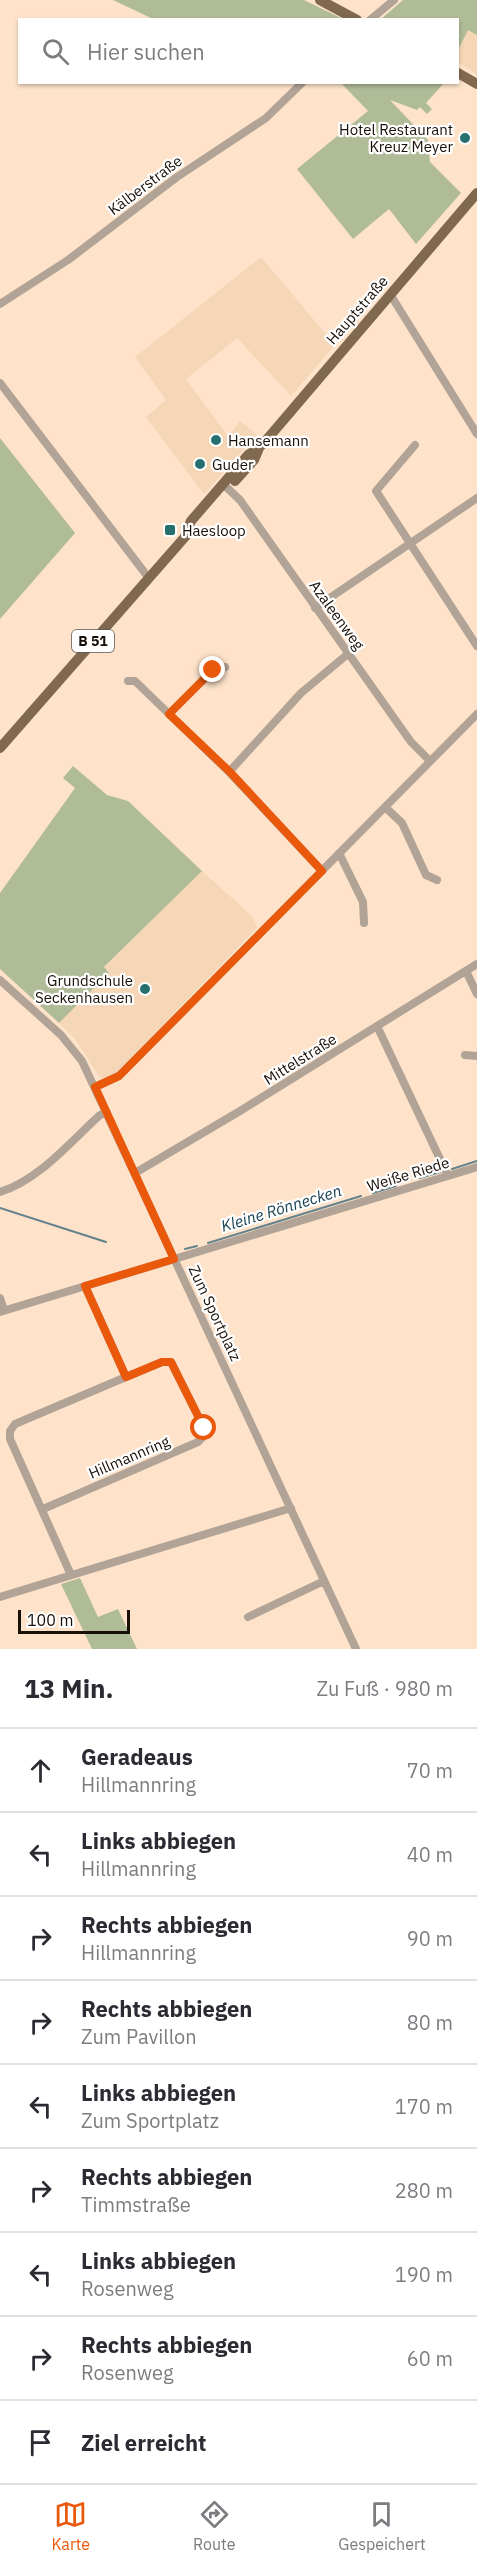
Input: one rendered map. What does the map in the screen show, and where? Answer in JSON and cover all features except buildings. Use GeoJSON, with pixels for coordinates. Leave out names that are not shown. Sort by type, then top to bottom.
{"type":"FeatureCollection","features":[{"type":"Feature","properties":{"kind":"main road"},"geometry":{"type":"LineString","coordinates":[[320,0],[353,18]]}},
{"type":"Feature","properties":{"kind":"main road"},"geometry":{"type":"LineString","coordinates":[[459,74],[477,84]]}},
{"type":"Feature","properties":{"kind":"main road","name":"Hauptstraße"},"geometry":{"type":"LineString","coordinates":[[0,748],[186,533],[191,521],[226,486],[248,455],[260,448],[477,193]]}},
{"type":"Feature","properties":{"kind":"street"},"geometry":{"type":"LineString","coordinates":[[372,18],[394,0]]}},
{"type":"Feature","properties":{"kind":"street","name":"Kälberstraße"},"geometry":{"type":"LineString","coordinates":[[0,304],[68,260],[177,177],[261,122],[301,84]]}},
{"type":"Feature","properties":{"kind":"street"},"geometry":{"type":"LineString","coordinates":[[390,294],[477,434]]}},
{"type":"Feature","properties":{"kind":"street"},"geometry":{"type":"LineString","coordinates":[[0,383],[148,577]]}},
{"type":"Feature","properties":{"kind":"street"},"geometry":{"type":"LineString","coordinates":[[415,445],[376,491],[477,646]]}},
{"type":"Feature","properties":{"kind":"street","name":"Azaleenweg"},"geometry":{"type":"LineString","coordinates":[[226,486],[240,500],[411,741],[430,761]]}},
{"type":"Feature","properties":{"kind":"street"},"geometry":{"type":"LineString","coordinates":[[315,608],[408,542],[477,498]]}},
{"type":"Feature","properties":{"kind":"street"},"geometry":{"type":"LineString","coordinates":[[230,772],[301,693],[349,653]]}},
{"type":"Feature","properties":{"kind":"street"},"geometry":{"type":"LineString","coordinates":[[169,714],[213,670],[225,667]]}},
{"type":"Feature","properties":{"kind":"street"},"geometry":{"type":"LineString","coordinates":[[128,681],[135,681],[230,772],[322,871]]}},
{"type":"Feature","properties":{"kind":"street"},"geometry":{"type":"LineString","coordinates":[[95,1087],[119,1076],[477,714]]}},
{"type":"Feature","properties":{"kind":"street"},"geometry":{"type":"LineString","coordinates":[[385,807],[402,823],[426,875],[437,880]]}},
{"type":"Feature","properties":{"kind":"street"},"geometry":{"type":"LineString","coordinates":[[339,853],[363,902],[364,923]]}},
{"type":"Feature","properties":{"kind":"street","name":"Mittelstraße"},"geometry":{"type":"LineString","coordinates":[[135,1173],[477,964]]}},
{"type":"Feature","properties":{"kind":"street"},"geometry":{"type":"LineString","coordinates":[[466,970],[477,994]]}},
{"type":"Feature","properties":{"kind":"street","name":"Zum Sportplatz"},"geometry":{"type":"LineString","coordinates":[[0,980],[61,1035],[82,1061],[356,1649]]}},
{"type":"Feature","properties":{"kind":"street"},"geometry":{"type":"LineString","coordinates":[[377,1026],[448,1176]]}},
{"type":"Feature","properties":{"kind":"street"},"geometry":{"type":"LineString","coordinates":[[465,1055],[477,1056]]}},
{"type":"Feature","properties":{"kind":"street"},"geometry":{"type":"LineString","coordinates":[[0,1192],[15,1187],[31,1177],[100,1115],[107,1113]]}},
{"type":"Feature","properties":{"kind":"street","name":"Weiße Riede"},"geometry":{"type":"LineString","coordinates":[[2,1311],[477,1167]]}},
{"type":"Feature","properties":{"kind":"street"},"geometry":{"type":"LineString","coordinates":[[85,1286],[126,1377]]}},
{"type":"Feature","properties":{"kind":"street"},"geometry":{"type":"LineString","coordinates":[[0,1298],[2,1311]]}},
{"type":"Feature","properties":{"kind":"street","name":"Hillmannring"},"geometry":{"type":"LineString","coordinates":[[43,1509],[198,1442],[204,1436],[204,1428],[171,1362],[162,1362],[15,1424],[10,1431],[10,1439],[71,1575]]}},
{"type":"Feature","properties":{"kind":"street"},"geometry":{"type":"LineString","coordinates":[[0,1597],[291,1508]]}},
{"type":"Feature","properties":{"kind":"street"},"geometry":{"type":"LineString","coordinates":[[248,1617],[324,1581]]}},
{"type":"Feature","properties":{"kind":"shaded area"},"geometry":{"type":"Polygon","coordinates":[[[468,29],[477,35],[477,75],[459,63],[459,48],[468,29]]]}},
{"type":"Feature","properties":{"kind":"shaded area"},"geometry":{"type":"Polygon","coordinates":[[[261,257],[335,345],[291,396],[237,338],[186,379],[228,436],[240,421],[257,435],[204,494],[146,417],[166,400],[135,357],[261,257]]]}},
{"type":"Feature","properties":{"kind":"shaded area","name":"Grundschule Seckenhausen"},"geometry":{"type":"Polygon","coordinates":[[[202,871],[253,917],[257,928],[112,1077],[100,1078],[76,1040],[59,1023],[108,973],[104,968],[202,871]]]}},
{"type":"Feature","properties":{"kind":"green space"},"geometry":{"type":"Polygon","coordinates":[[[113,0],[304,0],[341,18],[151,18],[113,0]]]}},
{"type":"Feature","properties":{"kind":"green space"},"geometry":{"type":"Polygon","coordinates":[[[403,0],[477,0],[477,35],[468,30],[459,48],[459,18],[382,18],[403,0]]]}},
{"type":"Feature","properties":{"kind":"green space"},"geometry":{"type":"Polygon","coordinates":[[[342,84],[443,84],[426,103],[432,109],[427,114],[420,107],[417,110],[390,100],[428,140],[430,162],[461,193],[416,244],[389,209],[353,239],[297,169],[368,111],[342,84]]]}},
{"type":"Feature","properties":{"kind":"green space"},"geometry":{"type":"Polygon","coordinates":[[[0,438],[75,533],[0,619],[0,438]]]}},
{"type":"Feature","properties":{"kind":"green space"},"geometry":{"type":"Polygon","coordinates":[[[73,766],[107,795],[128,801],[202,871],[104,967],[109,973],[59,1023],[0,969],[0,893],[75,788],[63,778],[73,766]]]}},
{"type":"Feature","properties":{"kind":"green space"},"geometry":{"type":"Polygon","coordinates":[[[80,1578],[98,1617],[118,1609],[137,1649],[92,1649],[61,1584],[80,1578]]]}},
{"type":"Feature","properties":{"kind":"waterway","name":"Kleine Rönnecken"},"geometry":{"type":"LineString","coordinates":[[452,1169],[477,1161]]}},
{"type":"Feature","properties":{"kind":"waterway"},"geometry":{"type":"LineString","coordinates":[[420,1178],[440,1172]]}},
{"type":"Feature","properties":{"kind":"waterway"},"geometry":{"type":"LineString","coordinates":[[373,1193],[396,1186]]}},
{"type":"Feature","properties":{"kind":"waterway","name":"Kleine Rönnecken"},"geometry":{"type":"LineString","coordinates":[[208,1243],[361,1196]]}},
{"type":"Feature","properties":{"kind":"waterway","name":"Kleine Rönnecken"},"geometry":{"type":"LineString","coordinates":[[0,1208],[106,1242]]}},
{"type":"Feature","properties":{"kind":"waterway","name":"Kleine Rönnecken"},"geometry":{"type":"LineString","coordinates":[[185,1249],[197,1246]]}},
{"type":"Feature","properties":{"kind":"place","name":"Hotel Restaurant Kreuz Meyer"},"geometry":{"type":"Point","coordinates":[465,138]}},
{"type":"Feature","properties":{"kind":"place","name":"Hansemann"},"geometry":{"type":"Point","coordinates":[216,440]}},
{"type":"Feature","properties":{"kind":"place","name":"Guder"},"geometry":{"type":"Point","coordinates":[200,464]}},
{"type":"Feature","properties":{"kind":"place","name":"Haesloop"},"geometry":{"type":"Point","coordinates":[170,530]}},
{"type":"Feature","properties":{"kind":"place","name":"Grundschule Seckenhausen"},"geometry":{"type":"Point","coordinates":[145,989]}},
{"type":"Feature","properties":{"kind":"route"},"geometry":{"type":"LineString","coordinates":[[204,1428],[177,1369],[171,1362],[162,1362],[126,1377],[85,1286],[174,1259],[95,1087],[119,1076],[265,926],[322,871],[230,772],[169,714],[213,670]]}}]}
